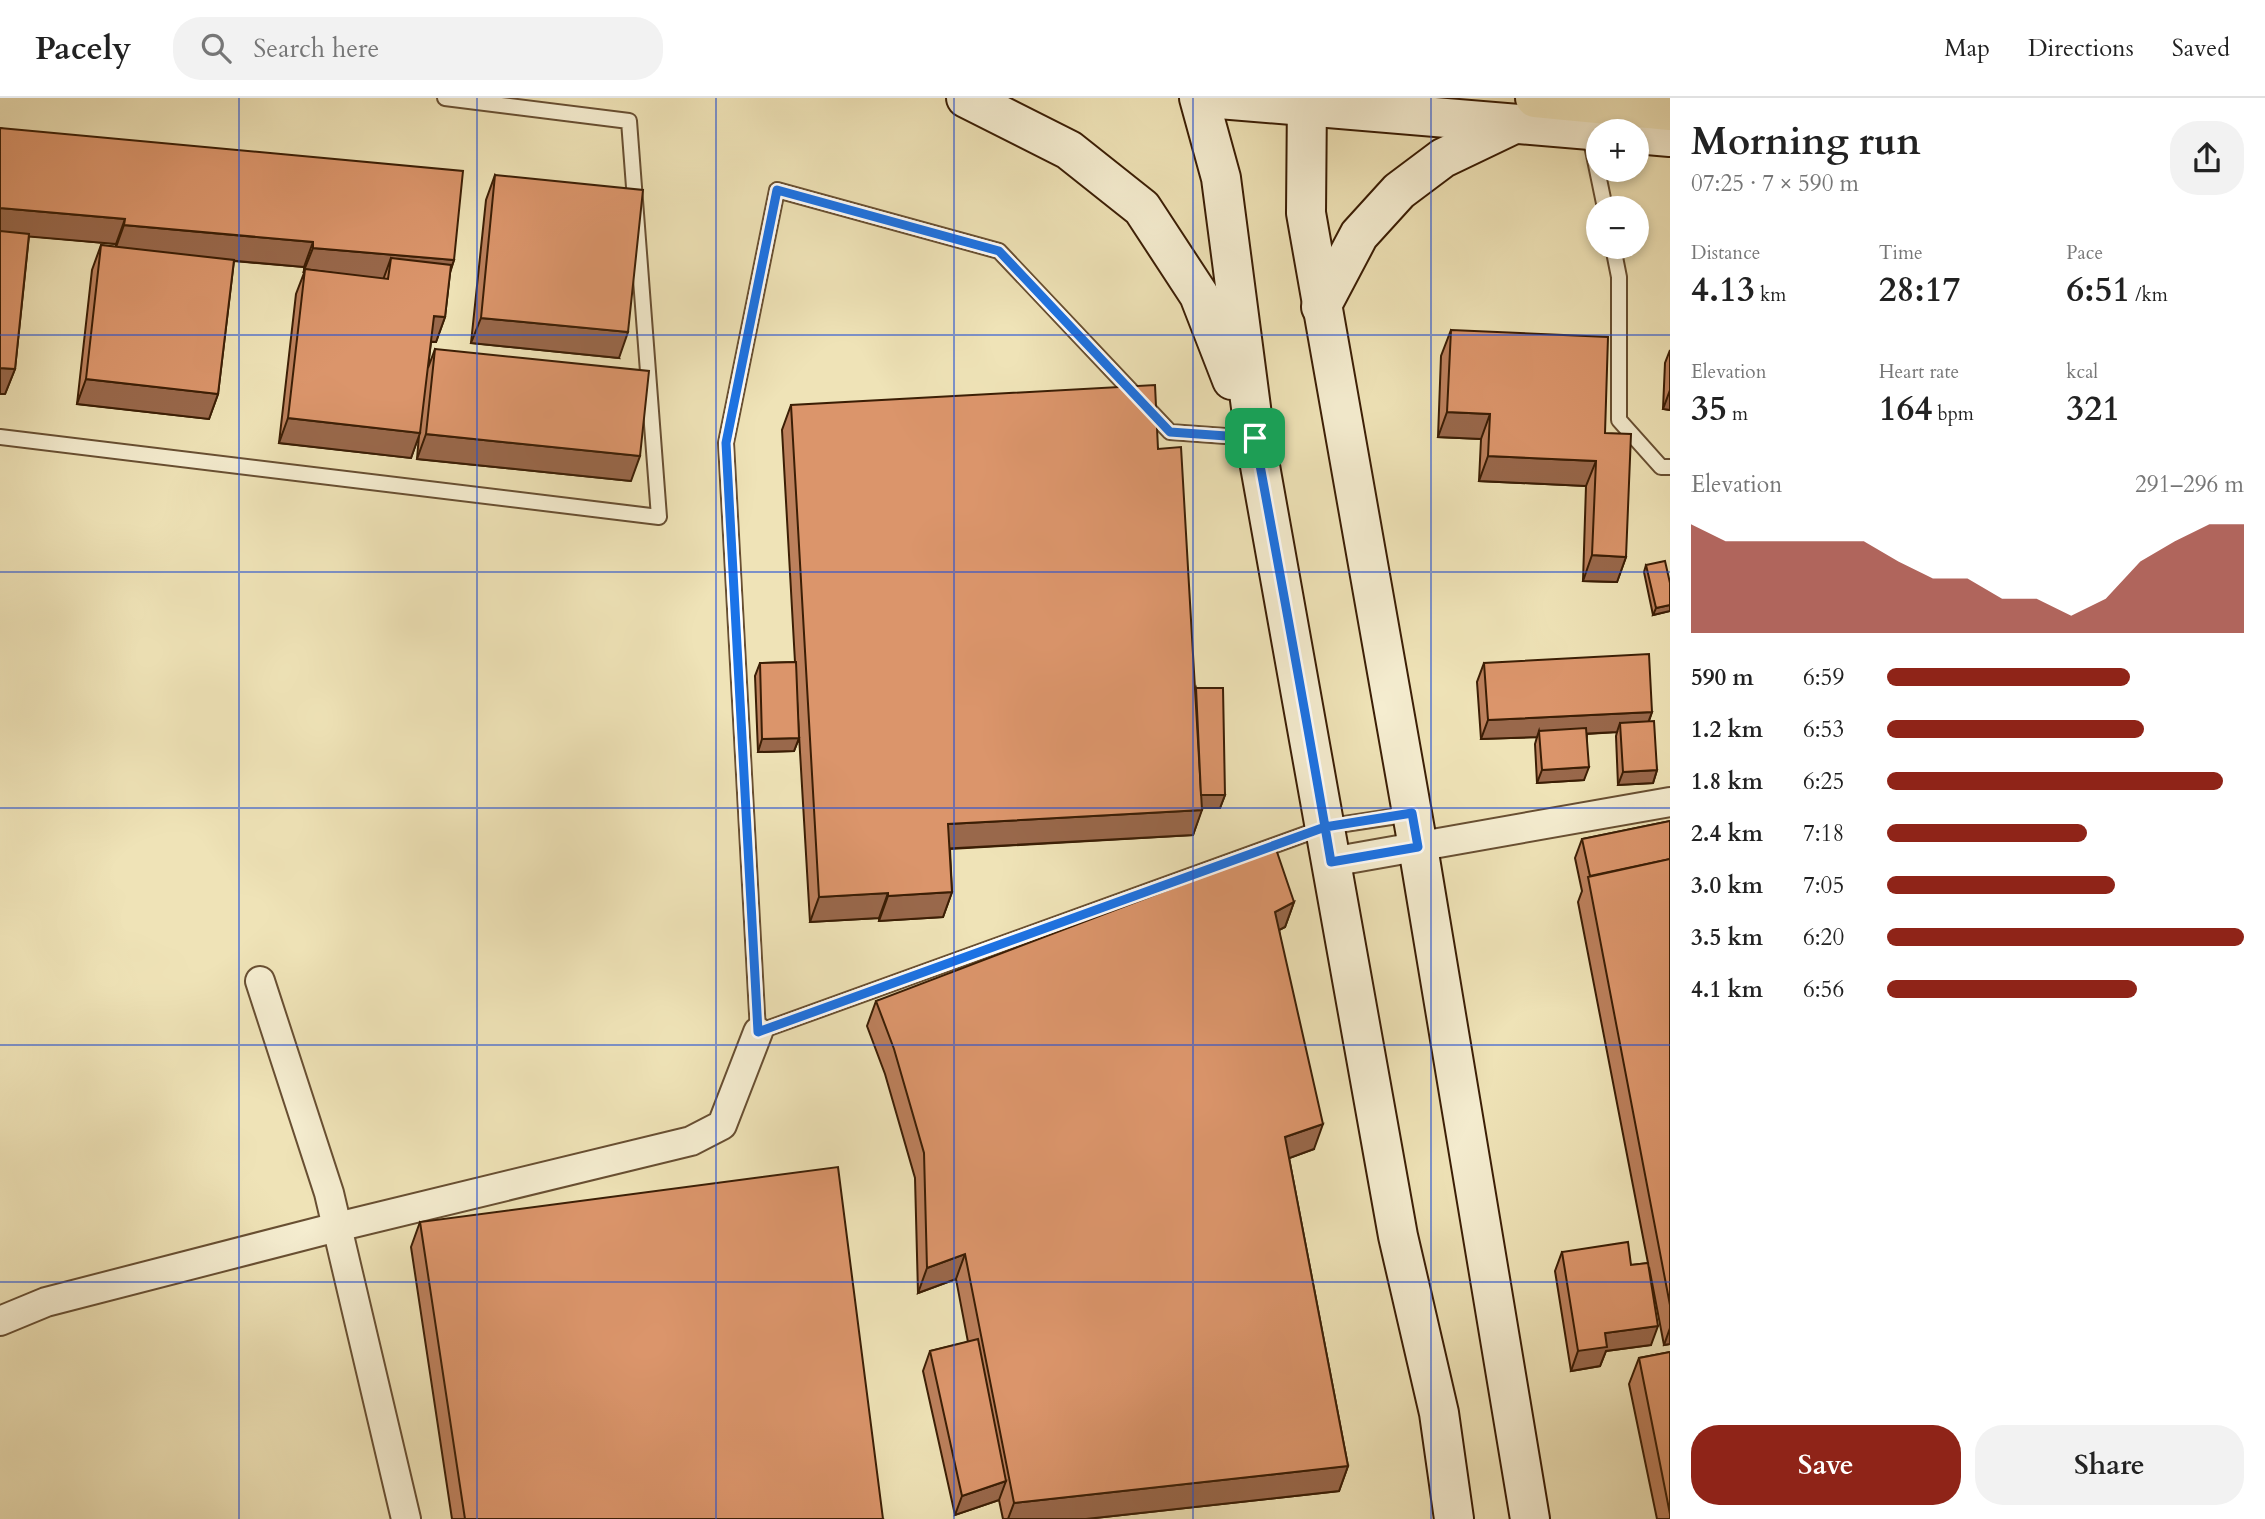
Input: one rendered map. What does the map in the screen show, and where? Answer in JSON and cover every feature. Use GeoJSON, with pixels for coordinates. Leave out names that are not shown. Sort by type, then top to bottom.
{"type":"FeatureCollection","features":[{"type":"Feature","properties":{"kind":"highway"},"geometry":{"type":"LineString","coordinates":[[1525,111],[1670,111]]}},
{"type":"Feature","properties":{"kind":"main road"},"geometry":{"type":"LineString","coordinates":[[966,98],[1069,150],[1142,208],[1199,295],[1255,438]]}},
{"type":"Feature","properties":{"kind":"main road"},"geometry":{"type":"LineString","coordinates":[[1199,98],[1221,178],[1255,438],[1398,1236],[1439,1413],[1450,1518]]}},
{"type":"Feature","properties":{"kind":"main road"},"geometry":{"type":"LineString","coordinates":[[1207,98],[1525,111],[1586,128]]}},
{"type":"Feature","properties":{"kind":"main road"},"geometry":{"type":"LineString","coordinates":[[1306,102],[1306,213],[1415,830],[1530,1519]]}},
{"type":"Feature","properties":{"kind":"main road"},"geometry":{"type":"LineString","coordinates":[[1321,307],[1359,235],[1399,191],[1443,158],[1525,111]]}},
{"type":"Feature","properties":{"kind":"main road"},"geometry":{"type":"LineString","coordinates":[[1649,135],[1670,137]]}},
{"type":"Feature","properties":{"kind":"street"},"geometry":{"type":"LineString","coordinates":[[1328,845],[1415,830],[1670,802]]}},
{"type":"Feature","properties":{"kind":"street"},"geometry":{"type":"LineString","coordinates":[[260,981],[329,1193],[406,1519]]}},
{"type":"Feature","properties":{"kind":"street"},"geometry":{"type":"LineString","coordinates":[[0,1321],[46,1302],[337,1227],[691,1141],[722,1125],[758,1032]]}},
{"type":"Feature","properties":{"kind":"lane"},"geometry":{"type":"LineString","coordinates":[[0,438],[659,517],[629,121],[445,98]]}},
{"type":"Feature","properties":{"kind":"lane"},"geometry":{"type":"LineString","coordinates":[[1255,438],[1170,432],[999,251],[777,190],[726,443],[758,1032],[1328,845]]}},
{"type":"Feature","properties":{"kind":"lane"},"geometry":{"type":"LineString","coordinates":[[1615,259],[1619,277],[1619,420],[1661,467],[1670,467]]}},
{"type":"Feature","properties":{"kind":"building"},"geometry":{"type":"Polygon","coordinates":[[[0,128],[463,171],[454,260],[313,248],[313,242],[124,225],[125,219],[0,208],[0,128]]]}},
{"type":"Feature","properties":{"kind":"building"},"geometry":{"type":"Polygon","coordinates":[[[495,175],[643,190],[628,332],[481,318],[495,175]]]}},
{"type":"Feature","properties":{"kind":"building"},"geometry":{"type":"Polygon","coordinates":[[[0,231],[29,234],[15,369],[0,368],[0,231]]]}},
{"type":"Feature","properties":{"kind":"building"},"geometry":{"type":"Polygon","coordinates":[[[101,245],[234,260],[218,394],[86,379],[101,245]]]}},
{"type":"Feature","properties":{"kind":"building"},"geometry":{"type":"Polygon","coordinates":[[[391,258],[451,265],[445,317],[434,316],[420,433],[288,418],[305,269],[388,279],[391,258]]]}},
{"type":"Feature","properties":{"kind":"building"},"geometry":{"type":"Polygon","coordinates":[[[1451,330],[1608,337],[1605,433],[1631,434],[1626,557],[1592,555],[1596,461],[1488,456],[1490,414],[1447,412],[1451,330]]]}},
{"type":"Feature","properties":{"kind":"building"},"geometry":{"type":"Polygon","coordinates":[[[435,349],[649,371],[640,456],[426,434],[435,349]]]}},
{"type":"Feature","properties":{"kind":"building"},"geometry":{"type":"Polygon","coordinates":[[[1155,385],[1158,449],[1181,447],[1202,810],[948,824],[952,892],[819,897],[791,405],[1155,385]]]}},
{"type":"Feature","properties":{"kind":"building"},"geometry":{"type":"Polygon","coordinates":[[[1665,561],[1670,583],[1670,605],[1656,608],[1646,565],[1665,561]]]}},
{"type":"Feature","properties":{"kind":"building"},"geometry":{"type":"Polygon","coordinates":[[[1649,654],[1652,712],[1488,720],[1484,663],[1649,654]]]}},
{"type":"Feature","properties":{"kind":"building"},"geometry":{"type":"Polygon","coordinates":[[[796,662],[799,738],[762,739],[760,663],[796,662]]]}},
{"type":"Feature","properties":{"kind":"building"},"geometry":{"type":"Polygon","coordinates":[[[1196,688],[1223,688],[1225,795],[1201,795],[1196,688]]]}},
{"type":"Feature","properties":{"kind":"building"},"geometry":{"type":"Polygon","coordinates":[[[1654,721],[1657,770],[1623,772],[1620,723],[1654,721]]]}},
{"type":"Feature","properties":{"kind":"building"},"geometry":{"type":"Polygon","coordinates":[[[1586,728],[1589,767],[1542,770],[1539,731],[1586,728]]]}},
{"type":"Feature","properties":{"kind":"building"},"geometry":{"type":"Polygon","coordinates":[[[1670,821],[1670,859],[1590,876],[1582,839],[1670,821]]]}},
{"type":"Feature","properties":{"kind":"building"},"geometry":{"type":"Polygon","coordinates":[[[1276,849],[1294,902],[1275,912],[1323,1124],[1285,1137],[1348,1466],[1014,1503],[965,1254],[927,1268],[924,1153],[894,1049],[876,1001],[1276,849]]]}},
{"type":"Feature","properties":{"kind":"building"},"geometry":{"type":"Polygon","coordinates":[[[1670,859],[1670,1305],[1588,877],[1670,859]]]}},
{"type":"Feature","properties":{"kind":"building"},"geometry":{"type":"Polygon","coordinates":[[[838,1167],[883,1519],[465,1519],[420,1222],[838,1167]]]}},
{"type":"Feature","properties":{"kind":"building"},"geometry":{"type":"Polygon","coordinates":[[[1628,1242],[1631,1265],[1648,1263],[1658,1326],[1605,1333],[1607,1347],[1578,1351],[1562,1252],[1628,1242]]]}},
{"type":"Feature","properties":{"kind":"building"},"geometry":{"type":"Polygon","coordinates":[[[978,1339],[1006,1481],[962,1496],[930,1351],[978,1339]]]}},
{"type":"Feature","properties":{"kind":"building"},"geometry":{"type":"Polygon","coordinates":[[[1670,1352],[1670,1514],[1639,1358],[1670,1352]]]}},
{"type":"Feature","properties":{"kind":"route"},"geometry":{"type":"LineString","coordinates":[[1255,438],[1170,432],[999,251],[777,190],[726,443],[758,1032],[1325,827],[1412,813],[1418,847],[1331,862],[1325,827],[1310,739],[1255,438]]}}]}
